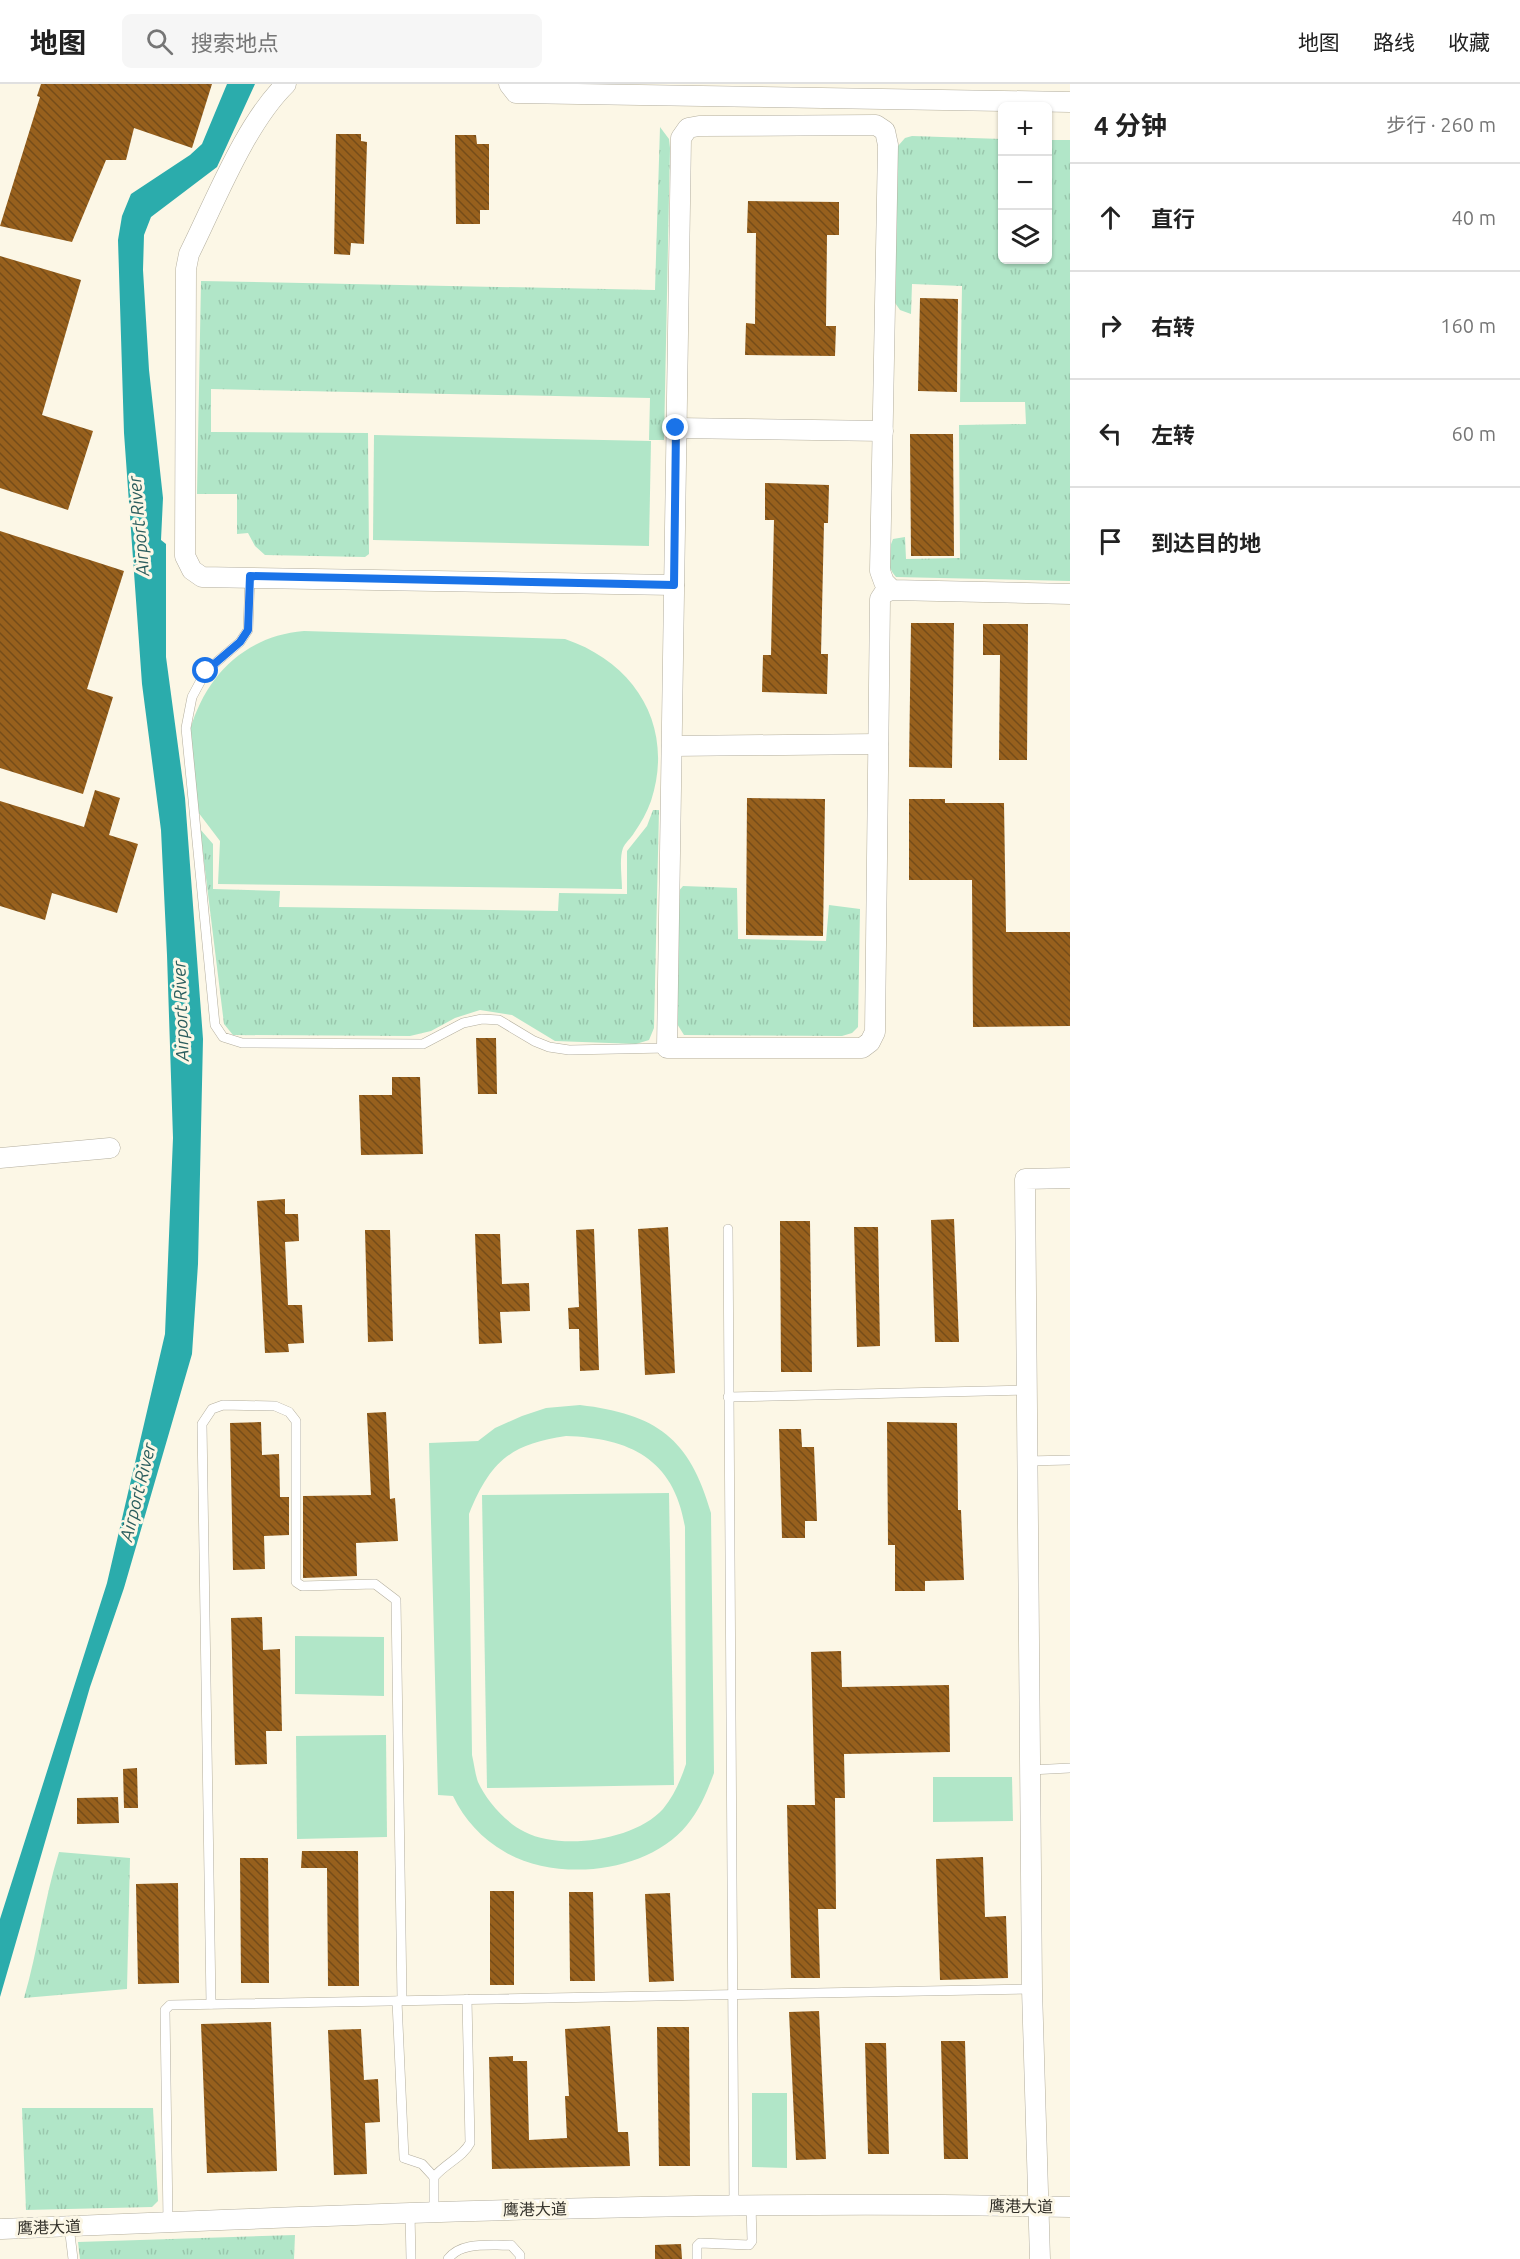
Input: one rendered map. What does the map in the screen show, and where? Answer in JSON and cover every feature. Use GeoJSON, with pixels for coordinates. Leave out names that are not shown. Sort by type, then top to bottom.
{"type":"FeatureCollection","features":[{"type":"Feature","properties":{"kind":"street"},"geometry":{"type":"LineString","coordinates":[[286,84],[271,98],[246,140],[189,254],[186,269],[184,556],[192,570],[202,577],[250,576],[674,585]]}},
{"type":"Feature","properties":{"kind":"street"},"geometry":{"type":"LineString","coordinates":[[509,84],[516,93],[1070,102]]}},
{"type":"Feature","properties":{"kind":"street"},"geometry":{"type":"LineString","coordinates":[[892,590],[884,582],[880,571],[888,145],[885,131],[876,125],[699,126],[688,128],[681,138],[667,1048],[861,1048],[870,1042],[875,1032],[880,599],[884,593],[892,590],[1070,594]]}},
{"type":"Feature","properties":{"kind":"street"},"geometry":{"type":"LineString","coordinates":[[676,428],[883,431]]}},
{"type":"Feature","properties":{"kind":"street"},"geometry":{"type":"LineString","coordinates":[[672,746],[878,744]]}},
{"type":"Feature","properties":{"kind":"street"},"geometry":{"type":"LineString","coordinates":[[0,1158],[111,1148]]}},
{"type":"Feature","properties":{"kind":"street"},"geometry":{"type":"LineString","coordinates":[[1040,2259],[1032,1989],[1025,1179],[1070,1178]]}},
{"type":"Feature","properties":{"kind":"street","name":"鹰港大道"},"geometry":{"type":"LineString","coordinates":[[0,2229],[434,2212],[742,2204],[1070,2207]]}},
{"type":"Feature","properties":{"kind":"lane"},"geometry":{"type":"LineString","coordinates":[[250,576],[248,630],[240,642],[206,671],[192,697],[186,728],[215,1025],[223,1037],[242,1043],[423,1044],[463,1023],[482,1019],[500,1020],[534,1041],[569,1050],[667,1048]]}},
{"type":"Feature","properties":{"kind":"lane"},"geometry":{"type":"LineString","coordinates":[[697,2259],[697,2246],[700,2243],[749,2245],[753,2241],[742,2204],[733,1994],[728,1230]]}},
{"type":"Feature","properties":{"kind":"lane"},"geometry":{"type":"LineString","coordinates":[[728,1397],[1027,1390]]}},
{"type":"Feature","properties":{"kind":"lane"},"geometry":{"type":"LineString","coordinates":[[211,2004],[202,1424],[212,1409],[223,1405],[275,1406],[289,1412],[296,1421],[296,1582],[302,1586],[375,1584],[396,1600],[404,2158],[422,2164],[434,2177]]}},
{"type":"Feature","properties":{"kind":"lane"},"geometry":{"type":"LineString","coordinates":[[1028,1461],[1070,1460]]}},
{"type":"Feature","properties":{"kind":"lane"},"geometry":{"type":"LineString","coordinates":[[1030,1770],[1070,1768]]}},
{"type":"Feature","properties":{"kind":"lane"},"geometry":{"type":"LineString","coordinates":[[168,2222],[165,2010],[170,2005],[1032,1989]]}},
{"type":"Feature","properties":{"kind":"lane"},"geometry":{"type":"LineString","coordinates":[[434,2212],[434,2177],[446,2163],[465,2152],[470,2143],[467,1999]]}},
{"type":"Feature","properties":{"kind":"lane"},"geometry":{"type":"LineString","coordinates":[[410,2213],[411,2259]]}},
{"type":"Feature","properties":{"kind":"lane"},"geometry":{"type":"LineString","coordinates":[[69,2226],[73,2259]]}},
{"type":"Feature","properties":{"kind":"lane"},"geometry":{"type":"LineString","coordinates":[[448,2259],[453,2252],[467,2246],[511,2245],[520,2255],[520,2259]]}},
{"type":"Feature","properties":{"kind":"green space"},"geometry":{"type":"Polygon","coordinates":[[[660,127],[669,139],[670,148],[664,440],[649,440],[650,398],[211,389],[211,432],[368,433],[369,554],[365,557],[265,555],[255,546],[248,533],[237,534],[237,494],[197,494],[201,281],[655,290],[660,127]]]}},
{"type":"Feature","properties":{"kind":"green space"},"geometry":{"type":"Polygon","coordinates":[[[912,136],[998,139],[998,264],[1052,264],[1052,140],[1070,140],[1070,581],[896,577],[890,568],[888,554],[893,539],[905,537],[906,559],[960,558],[959,425],[1026,424],[1025,402],[960,402],[962,286],[912,284],[911,314],[900,310],[893,300],[898,146],[905,138],[912,136]]]}},
{"type":"Feature","properties":{"kind":"green space"},"geometry":{"type":"Polygon","coordinates":[[[374,435],[651,441],[649,546],[373,540],[374,435]]]}},
{"type":"Feature","properties":{"kind":"green space"},"geometry":{"type":"Polygon","coordinates":[[[304,631],[565,639],[590,650],[612,664],[630,681],[644,701],[653,724],[658,748],[657,774],[651,801],[622,852],[622,889],[218,884],[220,841],[198,812],[190,730],[206,692],[231,662],[246,650],[264,641],[283,634],[304,631]]]}},
{"type":"Feature","properties":{"kind":"green space"},"geometry":{"type":"Polygon","coordinates":[[[653,810],[659,810],[654,1028],[649,1040],[636,1044],[555,1041],[512,1015],[480,1010],[455,1018],[431,1031],[410,1036],[233,1035],[224,1024],[200,829],[213,844],[213,889],[280,891],[279,907],[558,911],[559,893],[627,894],[627,851],[647,826],[653,810]]]}},
{"type":"Feature","properties":{"kind":"green space"},"geometry":{"type":"Polygon","coordinates":[[[683,886],[737,888],[738,939],[826,941],[829,905],[860,909],[858,1027],[852,1033],[842,1036],[684,1035],[674,1019],[677,893],[683,886]]]}},
{"type":"Feature","properties":{"kind":"green space"},"geometry":{"type":"Polygon","coordinates":[[[580,1405],[630,1415],[649,1423],[666,1434],[680,1448],[692,1466],[711,1513],[714,1773],[696,1813],[670,1841],[649,1854],[626,1863],[600,1868],[575,1870],[550,1867],[526,1861],[505,1852],[475,1828],[453,1796],[438,1795],[429,1443],[478,1441],[495,1428],[546,1408],[580,1405]],[[566,1436],[530,1444],[516,1450],[504,1458],[485,1481],[469,1514],[472,1755],[477,1779],[491,1803],[511,1823],[540,1838],[558,1841],[578,1841],[617,1835],[651,1820],[671,1799],[686,1764],[685,1527],[679,1504],[671,1484],[645,1457],[629,1448],[589,1438],[566,1436]]]}},
{"type":"Feature","properties":{"kind":"green space"},"geometry":{"type":"Polygon","coordinates":[[[669,1493],[674,1785],[487,1788],[482,1495],[669,1493]]]}},
{"type":"Feature","properties":{"kind":"green space"},"geometry":{"type":"Polygon","coordinates":[[[295,1636],[384,1637],[384,1696],[295,1694],[295,1636]]]}},
{"type":"Feature","properties":{"kind":"green space"},"geometry":{"type":"Polygon","coordinates":[[[386,1735],[387,1837],[297,1839],[296,1736],[386,1735]]]}},
{"type":"Feature","properties":{"kind":"green space"},"geometry":{"type":"Polygon","coordinates":[[[933,1777],[1012,1777],[1013,1821],[933,1822],[933,1777]]]}},
{"type":"Feature","properties":{"kind":"green space"},"geometry":{"type":"Polygon","coordinates":[[[59,1852],[130,1858],[127,1989],[24,1998],[59,1852]]]}},
{"type":"Feature","properties":{"kind":"green space"},"geometry":{"type":"Polygon","coordinates":[[[752,2093],[787,2093],[787,2168],[752,2167],[752,2093]]]}},
{"type":"Feature","properties":{"kind":"green space"},"geometry":{"type":"Polygon","coordinates":[[[22,2108],[153,2108],[158,2201],[152,2207],[26,2210],[22,2108]]]}},
{"type":"Feature","properties":{"kind":"green space"},"geometry":{"type":"Polygon","coordinates":[[[295,2235],[294,2259],[80,2259],[78,2242],[295,2235]]]}},
{"type":"Feature","properties":{"kind":"water","name":"Airport River"},"geometry":{"type":"Polygon","coordinates":[[[227,84],[255,84],[217,167],[151,217],[144,235],[143,270],[149,370],[163,498],[161,540],[166,544],[166,657],[185,798],[203,1039],[198,1264],[192,1354],[124,1588],[90,1687],[0,1997],[0,1919],[107,1583],[165,1334],[173,1138],[167,955],[161,830],[142,684],[124,433],[118,240],[122,216],[131,194],[190,155],[202,144],[227,84]]]}},
{"type":"Feature","properties":{"kind":"building"},"geometry":{"type":"Polygon","coordinates":[[[41,84],[212,84],[192,148],[134,128],[126,160],[106,160],[72,242],[0,226],[40,97],[37,96],[41,84]]]}},
{"type":"Feature","properties":{"kind":"building"},"geometry":{"type":"Polygon","coordinates":[[[336,134],[361,134],[361,141],[367,142],[364,244],[351,243],[350,255],[334,254],[336,134]]]}},
{"type":"Feature","properties":{"kind":"building"},"geometry":{"type":"Polygon","coordinates":[[[455,135],[476,135],[477,144],[489,144],[489,210],[480,210],[480,224],[456,224],[455,135]]]}},
{"type":"Feature","properties":{"kind":"building"},"geometry":{"type":"Polygon","coordinates":[[[748,201],[839,202],[839,235],[827,235],[826,326],[836,326],[835,356],[745,355],[746,323],[755,324],[756,233],[747,233],[748,201]]]}},
{"type":"Feature","properties":{"kind":"building"},"geometry":{"type":"Polygon","coordinates":[[[0,256],[81,280],[42,415],[93,431],[68,510],[0,488],[0,256]]]}},
{"type":"Feature","properties":{"kind":"building"},"geometry":{"type":"Polygon","coordinates":[[[920,298],[958,299],[957,392],[918,391],[920,298]]]}},
{"type":"Feature","properties":{"kind":"building"},"geometry":{"type":"Polygon","coordinates":[[[910,434],[953,434],[954,556],[911,556],[910,434]]]}},
{"type":"Feature","properties":{"kind":"building"},"geometry":{"type":"Polygon","coordinates":[[[765,483],[829,485],[828,523],[824,523],[821,654],[828,654],[827,694],[762,692],[763,655],[771,655],[774,520],[765,520],[765,483]]]}},
{"type":"Feature","properties":{"kind":"building"},"geometry":{"type":"Polygon","coordinates":[[[0,531],[124,571],[87,689],[113,697],[83,794],[0,768],[0,531]]]}},
{"type":"Feature","properties":{"kind":"building"},"geometry":{"type":"Polygon","coordinates":[[[911,623],[954,623],[952,768],[909,767],[911,623]]]}},
{"type":"Feature","properties":{"kind":"building"},"geometry":{"type":"Polygon","coordinates":[[[983,624],[1028,624],[1027,760],[999,760],[1000,655],[983,655],[983,624]]]}},
{"type":"Feature","properties":{"kind":"building"},"geometry":{"type":"Polygon","coordinates":[[[95,790],[120,798],[109,835],[138,844],[117,913],[52,893],[45,920],[0,906],[0,801],[84,827],[95,790]]]}},
{"type":"Feature","properties":{"kind":"building"},"geometry":{"type":"Polygon","coordinates":[[[747,798],[825,799],[823,936],[746,935],[747,798]]]}},
{"type":"Feature","properties":{"kind":"building"},"geometry":{"type":"Polygon","coordinates":[[[909,799],[945,799],[945,803],[1004,803],[1006,932],[1070,932],[1070,1026],[973,1027],[972,880],[909,880],[909,799]]]}},
{"type":"Feature","properties":{"kind":"building"},"geometry":{"type":"Polygon","coordinates":[[[476,1038],[496,1038],[497,1094],[478,1094],[476,1038]]]}},
{"type":"Feature","properties":{"kind":"building"},"geometry":{"type":"Polygon","coordinates":[[[392,1077],[420,1077],[423,1154],[361,1155],[359,1095],[392,1095],[392,1077]]]}},
{"type":"Feature","properties":{"kind":"building"},"geometry":{"type":"Polygon","coordinates":[[[285,1199],[285,1214],[298,1214],[299,1241],[285,1242],[288,1305],[302,1305],[304,1343],[288,1344],[289,1352],[265,1353],[257,1201],[285,1199]]]}},
{"type":"Feature","properties":{"kind":"building"},"geometry":{"type":"Polygon","coordinates":[[[954,1219],[959,1342],[935,1342],[931,1220],[954,1219]]]}},
{"type":"Feature","properties":{"kind":"building"},"geometry":{"type":"Polygon","coordinates":[[[780,1221],[810,1221],[812,1372],[781,1372],[780,1221]]]}},
{"type":"Feature","properties":{"kind":"building"},"geometry":{"type":"Polygon","coordinates":[[[668,1227],[675,1373],[645,1375],[638,1229],[668,1227]]]}},
{"type":"Feature","properties":{"kind":"building"},"geometry":{"type":"Polygon","coordinates":[[[854,1227],[878,1227],[880,1346],[857,1347],[854,1227]]]}},
{"type":"Feature","properties":{"kind":"building"},"geometry":{"type":"Polygon","coordinates":[[[594,1229],[599,1370],[580,1371],[579,1329],[569,1329],[568,1308],[579,1307],[576,1230],[594,1229]]]}},
{"type":"Feature","properties":{"kind":"building"},"geometry":{"type":"Polygon","coordinates":[[[365,1230],[390,1230],[393,1341],[368,1342],[365,1230]]]}},
{"type":"Feature","properties":{"kind":"building"},"geometry":{"type":"Polygon","coordinates":[[[475,1234],[500,1234],[502,1284],[529,1283],[530,1311],[500,1312],[502,1343],[479,1344],[475,1234]]]}},
{"type":"Feature","properties":{"kind":"building"},"geometry":{"type":"Polygon","coordinates":[[[386,1412],[390,1499],[395,1498],[398,1541],[356,1543],[357,1576],[303,1578],[303,1496],[371,1495],[367,1413],[386,1412]]]}},
{"type":"Feature","properties":{"kind":"building"},"geometry":{"type":"Polygon","coordinates":[[[261,1422],[262,1455],[279,1454],[280,1497],[289,1497],[289,1535],[264,1536],[265,1569],[233,1570],[230,1423],[261,1422]]]}},
{"type":"Feature","properties":{"kind":"building"},"geometry":{"type":"Polygon","coordinates":[[[887,1422],[957,1423],[958,1510],[961,1510],[964,1580],[925,1581],[925,1591],[895,1591],[895,1545],[888,1545],[887,1422]]]}},
{"type":"Feature","properties":{"kind":"building"},"geometry":{"type":"Polygon","coordinates":[[[779,1429],[801,1429],[802,1447],[814,1447],[817,1521],[805,1521],[805,1538],[782,1538],[779,1429]]]}},
{"type":"Feature","properties":{"kind":"building"},"geometry":{"type":"Polygon","coordinates":[[[262,1617],[263,1650],[280,1649],[282,1731],[266,1731],[267,1764],[235,1765],[231,1618],[262,1617]]]}},
{"type":"Feature","properties":{"kind":"building"},"geometry":{"type":"Polygon","coordinates":[[[841,1651],[842,1687],[949,1685],[950,1752],[844,1754],[845,1798],[835,1798],[836,1909],[818,1909],[820,1978],[791,1978],[787,1805],[815,1805],[811,1652],[841,1651]]]}},
{"type":"Feature","properties":{"kind":"building"},"geometry":{"type":"Polygon","coordinates":[[[137,1768],[138,1808],[124,1808],[123,1769],[137,1768]]]}},
{"type":"Feature","properties":{"kind":"building"},"geometry":{"type":"Polygon","coordinates":[[[118,1797],[119,1823],[77,1824],[77,1798],[118,1797]]]}},
{"type":"Feature","properties":{"kind":"building"},"geometry":{"type":"Polygon","coordinates":[[[302,1851],[358,1851],[359,1986],[328,1986],[327,1868],[301,1868],[302,1851]]]}},
{"type":"Feature","properties":{"kind":"building"},"geometry":{"type":"Polygon","coordinates":[[[983,1857],[985,1917],[1006,1916],[1008,1978],[940,1980],[936,1859],[983,1857]]]}},
{"type":"Feature","properties":{"kind":"building"},"geometry":{"type":"Polygon","coordinates":[[[240,1858],[268,1858],[269,1983],[241,1983],[240,1858]]]}},
{"type":"Feature","properties":{"kind":"building"},"geometry":{"type":"Polygon","coordinates":[[[178,1883],[179,1983],[138,1984],[136,1884],[178,1883]]]}},
{"type":"Feature","properties":{"kind":"building"},"geometry":{"type":"Polygon","coordinates":[[[490,1891],[514,1891],[514,1985],[490,1985],[490,1891]]]}},
{"type":"Feature","properties":{"kind":"building"},"geometry":{"type":"Polygon","coordinates":[[[569,1892],[593,1892],[595,1981],[570,1981],[569,1892]]]}},
{"type":"Feature","properties":{"kind":"building"},"geometry":{"type":"Polygon","coordinates":[[[670,1893],[674,1981],[649,1982],[645,1894],[670,1893]]]}},
{"type":"Feature","properties":{"kind":"building"},"geometry":{"type":"Polygon","coordinates":[[[819,2011],[826,2159],[796,2160],[789,2012],[819,2011]]]}},
{"type":"Feature","properties":{"kind":"building"},"geometry":{"type":"Polygon","coordinates":[[[271,2022],[277,2171],[207,2173],[201,2024],[271,2022]]]}},
{"type":"Feature","properties":{"kind":"building"},"geometry":{"type":"Polygon","coordinates":[[[610,2026],[618,2132],[628,2132],[630,2166],[492,2169],[489,2057],[513,2056],[513,2061],[527,2061],[529,2140],[567,2138],[565,2096],[569,2096],[565,2029],[610,2026]]]}},
{"type":"Feature","properties":{"kind":"building"},"geometry":{"type":"Polygon","coordinates":[[[657,2027],[689,2027],[690,2166],[659,2166],[657,2027]]]}},
{"type":"Feature","properties":{"kind":"building"},"geometry":{"type":"Polygon","coordinates":[[[361,2029],[364,2080],[378,2079],[380,2122],[365,2123],[367,2174],[334,2175],[328,2030],[361,2029]]]}},
{"type":"Feature","properties":{"kind":"building"},"geometry":{"type":"Polygon","coordinates":[[[941,2041],[965,2041],[968,2159],[944,2159],[941,2041]]]}},
{"type":"Feature","properties":{"kind":"building"},"geometry":{"type":"Polygon","coordinates":[[[865,2043],[886,2043],[889,2154],[868,2154],[865,2043]]]}},
{"type":"Feature","properties":{"kind":"building"},"geometry":{"type":"Polygon","coordinates":[[[681,2244],[682,2259],[655,2259],[655,2245],[681,2244]]]}},
{"type":"Feature","properties":{"kind":"route"},"geometry":{"type":"LineString","coordinates":[[206,671],[240,642],[248,630],[250,576],[674,585],[676,428]]}}]}
